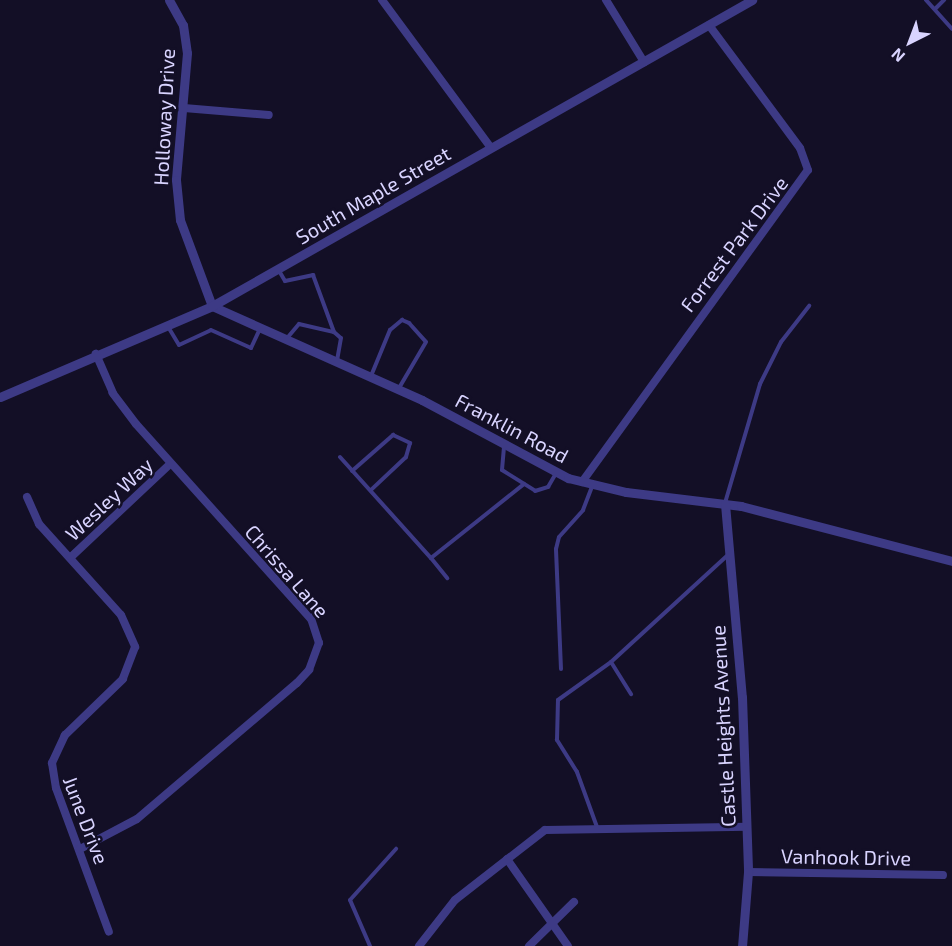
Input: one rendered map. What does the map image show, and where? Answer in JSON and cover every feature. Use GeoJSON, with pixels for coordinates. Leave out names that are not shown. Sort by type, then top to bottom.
{"type":"FeatureCollection","features":[{"type":"Feature","properties":{"kind":"street","name":"Holloway Drive"},"geometry":{"type":"LineString","coordinates":[[169,0],[186,37],[184,108],[177,170],[180,220],[212,306]]}},
{"type":"Feature","properties":{"kind":"street"},"geometry":{"type":"LineString","coordinates":[[382,0],[491,148]]}},
{"type":"Feature","properties":{"kind":"street"},"geometry":{"type":"LineString","coordinates":[[606,0],[644,62]]}},
{"type":"Feature","properties":{"kind":"street","name":"South Maple Street"},"geometry":{"type":"LineString","coordinates":[[0,397],[212,306],[752,0]]}},
{"type":"Feature","properties":{"kind":"street","name":"Forrest Park Drive"},"geometry":{"type":"LineString","coordinates":[[582,482],[808,171],[800,148],[709,25]]}},
{"type":"Feature","properties":{"kind":"street"},"geometry":{"type":"LineString","coordinates":[[184,108],[269,115]]}},
{"type":"Feature","properties":{"kind":"street","name":"Franklin Road"},"geometry":{"type":"LineString","coordinates":[[212,306],[262,325],[399,389],[504,447],[556,473],[582,482],[725,504],[952,561]]}},
{"type":"Feature","properties":{"kind":"street","name":"Chrissa Lane"},"geometry":{"type":"LineString","coordinates":[[80,849],[137,819],[297,683],[309,670],[319,643],[311,619],[170,464],[113,393],[96,354]]}},
{"type":"Feature","properties":{"kind":"street","name":"Wesley Way"},"geometry":{"type":"LineString","coordinates":[[71,557],[170,464]]}},
{"type":"Feature","properties":{"kind":"street","name":"June Drive"},"geometry":{"type":"LineString","coordinates":[[27,497],[39,524],[121,615],[135,646],[123,679],[54,752],[51,773],[109,932]]}},
{"type":"Feature","properties":{"kind":"street","name":"Castle Heights Avenue"},"geometry":{"type":"LineString","coordinates":[[725,504],[747,827],[748,872],[742,946]]}},
{"type":"Feature","properties":{"kind":"street"},"geometry":{"type":"LineString","coordinates":[[419,946],[455,900],[544,830],[597,827],[747,827]]}},
{"type":"Feature","properties":{"kind":"street"},"geometry":{"type":"LineString","coordinates":[[507,859],[552,918],[551,925],[568,946]]}},
{"type":"Feature","properties":{"kind":"street","name":"Vanhook Drive"},"geometry":{"type":"LineString","coordinates":[[748,872],[943,875]]}},
{"type":"Feature","properties":{"kind":"street"},"geometry":{"type":"LineString","coordinates":[[529,946],[574,902]]}},
{"type":"Feature","properties":{"kind":"lane"},"geometry":{"type":"LineString","coordinates":[[926,0],[952,29]]}},
{"type":"Feature","properties":{"kind":"lane"},"geometry":{"type":"LineString","coordinates":[[935,9],[945,0]]}},
{"type":"Feature","properties":{"kind":"lane"},"geometry":{"type":"LineString","coordinates":[[278,269],[285,281],[313,275],[334,332],[340,338],[337,360]]}},
{"type":"Feature","properties":{"kind":"lane"},"geometry":{"type":"LineString","coordinates":[[725,504],[760,384],[781,342],[809,306]]}},
{"type":"Feature","properties":{"kind":"lane"},"geometry":{"type":"LineString","coordinates":[[371,376],[390,330],[402,320],[409,322],[426,342],[399,389]]}},
{"type":"Feature","properties":{"kind":"lane"},"geometry":{"type":"LineString","coordinates":[[288,337],[299,324],[334,332]]}},
{"type":"Feature","properties":{"kind":"lane"},"geometry":{"type":"LineString","coordinates":[[167,325],[179,345],[211,330],[251,348],[262,325]]}},
{"type":"Feature","properties":{"kind":"lane"},"geometry":{"type":"LineString","coordinates":[[352,471],[390,437],[400,435],[410,443],[406,457],[371,490]]}},
{"type":"Feature","properties":{"kind":"lane"},"geometry":{"type":"LineString","coordinates":[[504,447],[498,465],[524,484],[542,490],[556,473]]}},
{"type":"Feature","properties":{"kind":"lane"},"geometry":{"type":"LineString","coordinates":[[340,457],[447,578]]}},
{"type":"Feature","properties":{"kind":"lane"},"geometry":{"type":"LineString","coordinates":[[431,558],[524,484]]}},
{"type":"Feature","properties":{"kind":"lane"},"geometry":{"type":"LineString","coordinates":[[561,669],[556,549],[583,510],[592,484]]}},
{"type":"Feature","properties":{"kind":"lane"},"geometry":{"type":"LineString","coordinates":[[597,827],[555,729],[558,700],[611,662],[730,553]]}},
{"type":"Feature","properties":{"kind":"lane"},"geometry":{"type":"LineString","coordinates":[[611,662],[632,694]]}},
{"type":"Feature","properties":{"kind":"lane"},"geometry":{"type":"LineString","coordinates":[[370,946],[350,900],[396,849]]}}]}
